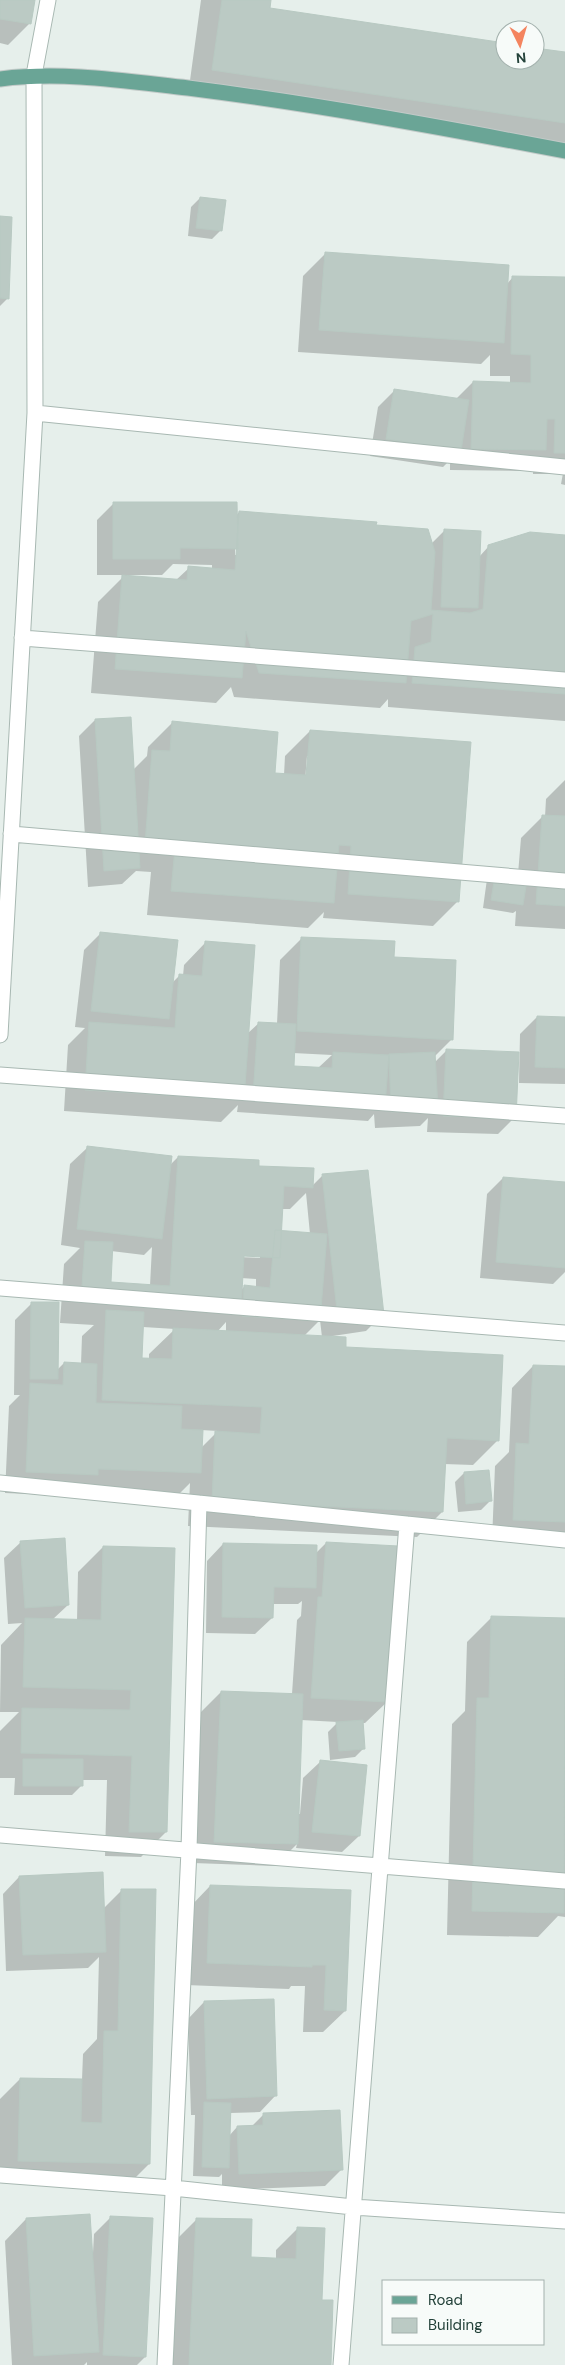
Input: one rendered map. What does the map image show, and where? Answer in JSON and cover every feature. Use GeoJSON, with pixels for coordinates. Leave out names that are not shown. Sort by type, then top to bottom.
{"type":"FeatureCollection","features":[{"type":"Feature","properties":{"kind":"main road"},"geometry":{"type":"LineString","coordinates":[[0,79],[34,75],[96,77],[238,94],[392,118],[565,151]]}},
{"type":"Feature","properties":{"kind":"street"},"geometry":{"type":"LineString","coordinates":[[0,1035],[35,413],[34,75],[48,0]]}},
{"type":"Feature","properties":{"kind":"street"},"geometry":{"type":"LineString","coordinates":[[35,413],[565,467]]}},
{"type":"Feature","properties":{"kind":"street"},"geometry":{"type":"LineString","coordinates":[[22,638],[565,680]]}},
{"type":"Feature","properties":{"kind":"street"},"geometry":{"type":"LineString","coordinates":[[11,834],[565,881]]}},
{"type":"Feature","properties":{"kind":"street"},"geometry":{"type":"LineString","coordinates":[[0,1075],[565,1116]]}},
{"type":"Feature","properties":{"kind":"street"},"geometry":{"type":"LineString","coordinates":[[0,1288],[565,1333]]}},
{"type":"Feature","properties":{"kind":"street"},"geometry":{"type":"LineString","coordinates":[[0,1483],[565,1540]]}},
{"type":"Feature","properties":{"kind":"street"},"geometry":{"type":"LineString","coordinates":[[165,2365],[189,1850],[199,1503]]}},
{"type":"Feature","properties":{"kind":"street"},"geometry":{"type":"LineString","coordinates":[[341,2365],[407,1524]]}},
{"type":"Feature","properties":{"kind":"street"},"geometry":{"type":"LineString","coordinates":[[0,1835],[565,1880]]}},
{"type":"Feature","properties":{"kind":"street"},"geometry":{"type":"LineString","coordinates":[[0,2175],[173,2188],[353,2207],[565,2221]]}},
{"type":"Feature","properties":{"kind":"building"},"geometry":{"type":"Polygon","coordinates":[[[0,0],[35,0],[31,24],[0,19],[0,0]]]}},
{"type":"Feature","properties":{"kind":"building"},"geometry":{"type":"Polygon","coordinates":[[[222,0],[271,0],[270,8],[495,42],[495,70],[545,70],[545,49],[565,52],[565,123],[212,70],[222,0]]]}},
{"type":"Feature","properties":{"kind":"building"},"geometry":{"type":"Polygon","coordinates":[[[200,197],[226,200],[222,231],[196,228],[200,197]]]}},
{"type":"Feature","properties":{"kind":"building"},"geometry":{"type":"Polygon","coordinates":[[[0,216],[12,217],[9,299],[0,298],[0,216]]]}},
{"type":"Feature","properties":{"kind":"building"},"geometry":{"type":"Polygon","coordinates":[[[325,252],[509,265],[504,343],[319,330],[325,252]]]}},
{"type":"Feature","properties":{"kind":"building"},"geometry":{"type":"Polygon","coordinates":[[[512,276],[565,277],[565,453],[554,453],[555,419],[547,419],[546,450],[471,449],[473,381],[531,383],[531,355],[511,354],[512,276]]]}},
{"type":"Feature","properties":{"kind":"building"},"geometry":{"type":"Polygon","coordinates":[[[394,389],[469,400],[461,451],[386,439],[394,389]]]}},
{"type":"Feature","properties":{"kind":"building"},"geometry":{"type":"Polygon","coordinates":[[[113,502],[237,502],[238,549],[180,548],[180,559],[113,559],[113,502]]]}},
{"type":"Feature","properties":{"kind":"building"},"geometry":{"type":"Polygon","coordinates":[[[239,511],[377,522],[376,525],[428,529],[435,552],[431,610],[470,613],[483,609],[488,545],[530,532],[565,535],[565,694],[412,683],[415,647],[431,642],[433,614],[411,621],[406,683],[259,673],[246,631],[242,678],[115,669],[122,575],[187,580],[188,566],[235,570],[239,511]]]}},
{"type":"Feature","properties":{"kind":"building"},"geometry":{"type":"Polygon","coordinates":[[[444,529],[481,531],[478,608],[441,607],[444,529]]]}},
{"type":"Feature","properties":{"kind":"building"},"geometry":{"type":"Polygon","coordinates":[[[131,717],[140,868],[104,871],[95,719],[131,717]]]}},
{"type":"Feature","properties":{"kind":"building"},"geometry":{"type":"Polygon","coordinates":[[[172,721],[278,732],[275,773],[306,775],[310,730],[471,742],[459,902],[348,894],[351,846],[339,845],[334,903],[171,891],[175,848],[145,845],[152,750],[170,751],[172,721]]]}},
{"type":"Feature","properties":{"kind":"building"},"geometry":{"type":"Polygon","coordinates":[[[542,815],[565,816],[565,906],[536,904],[542,815]]]}},
{"type":"Feature","properties":{"kind":"building"},"geometry":{"type":"Polygon","coordinates":[[[496,869],[528,874],[523,905],[491,900],[496,869]]]}},
{"type":"Feature","properties":{"kind":"building"},"geometry":{"type":"Polygon","coordinates":[[[100,932],[178,940],[169,1019],[91,1011],[100,932]]]}},
{"type":"Feature","properties":{"kind":"building"},"geometry":{"type":"Polygon","coordinates":[[[301,937],[395,941],[394,957],[456,960],[453,1040],[297,1031],[301,937]]]}},
{"type":"Feature","properties":{"kind":"building"},"geometry":{"type":"Polygon","coordinates":[[[205,941],[255,945],[244,1100],[85,1090],[89,1022],[175,1028],[179,974],[202,976],[205,941]]]}},
{"type":"Feature","properties":{"kind":"building"},"geometry":{"type":"Polygon","coordinates":[[[537,1016],[565,1017],[565,1068],[535,1067],[537,1016]]]}},
{"type":"Feature","properties":{"kind":"building"},"geometry":{"type":"Polygon","coordinates":[[[258,1022],[296,1024],[294,1066],[332,1068],[333,1052],[389,1055],[385,1105],[253,1096],[258,1022]]]}},
{"type":"Feature","properties":{"kind":"building"},"geometry":{"type":"Polygon","coordinates":[[[446,1049],[519,1052],[516,1118],[443,1116],[446,1049]]]}},
{"type":"Feature","properties":{"kind":"building"},"geometry":{"type":"Polygon","coordinates":[[[435,1052],[438,1110],[391,1112],[389,1054],[435,1052]]]}},
{"type":"Feature","properties":{"kind":"building"},"geometry":{"type":"Polygon","coordinates":[[[87,1146],[172,1156],[162,1239],[77,1229],[87,1146]]]}},
{"type":"Feature","properties":{"kind":"building"},"geometry":{"type":"Polygon","coordinates":[[[178,1156],[259,1160],[259,1166],[314,1168],[313,1188],[284,1186],[280,1258],[244,1256],[241,1310],[81,1302],[85,1241],[113,1242],[111,1282],[170,1286],[178,1156]]]}},
{"type":"Feature","properties":{"kind":"building"},"geometry":{"type":"Polygon","coordinates":[[[368,1170],[384,1315],[338,1320],[322,1174],[368,1170]]]}},
{"type":"Feature","properties":{"kind":"building"},"geometry":{"type":"Polygon","coordinates":[[[503,1177],[565,1182],[565,1268],[496,1262],[503,1177]]]}},
{"type":"Feature","properties":{"kind":"building"},"geometry":{"type":"Polygon","coordinates":[[[275,1230],[327,1234],[320,1321],[242,1316],[244,1285],[270,1288],[275,1230]]]}},
{"type":"Feature","properties":{"kind":"building"},"geometry":{"type":"Polygon","coordinates":[[[31,1302],[59,1302],[58,1379],[30,1379],[31,1302]]]}},
{"type":"Feature","properties":{"kind":"building"},"geometry":{"type":"Polygon","coordinates":[[[106,1310],[144,1312],[142,1358],[172,1359],[173,1328],[346,1337],[346,1347],[503,1355],[499,1441],[447,1438],[443,1512],[212,1501],[215,1431],[260,1434],[262,1407],[102,1400],[106,1310]]]}},
{"type":"Feature","properties":{"kind":"building"},"geometry":{"type":"Polygon","coordinates":[[[64,1362],[97,1364],[96,1403],[182,1406],[181,1429],[203,1430],[201,1473],[98,1469],[98,1475],[26,1472],[30,1383],[63,1385],[64,1362]]]}},
{"type":"Feature","properties":{"kind":"building"},"geometry":{"type":"Polygon","coordinates":[[[533,1365],[565,1366],[565,1522],[513,1520],[516,1443],[529,1444],[533,1365]]]}},
{"type":"Feature","properties":{"kind":"building"},"geometry":{"type":"Polygon","coordinates":[[[489,1470],[492,1501],[466,1504],[464,1472],[489,1470]]]}},
{"type":"Feature","properties":{"kind":"building"},"geometry":{"type":"Polygon","coordinates":[[[65,1538],[69,1605],[25,1608],[20,1541],[65,1538]]]}},
{"type":"Feature","properties":{"kind":"building"},"geometry":{"type":"Polygon","coordinates":[[[326,1542],[398,1546],[388,1702],[311,1698],[318,1597],[322,1597],[326,1542]]]}},
{"type":"Feature","properties":{"kind":"building"},"geometry":{"type":"Polygon","coordinates":[[[223,1543],[317,1545],[316,1588],[274,1587],[273,1618],[222,1617],[223,1543]]]}},
{"type":"Feature","properties":{"kind":"building"},"geometry":{"type":"Polygon","coordinates":[[[103,1546],[175,1548],[167,1832],[129,1832],[132,1756],[21,1753],[22,1708],[130,1710],[131,1690],[23,1687],[25,1618],[101,1620],[103,1546]]]}},
{"type":"Feature","properties":{"kind":"building"},"geometry":{"type":"Polygon","coordinates":[[[491,1616],[565,1618],[564,1913],[472,1911],[477,1698],[489,1698],[491,1616]]]}},
{"type":"Feature","properties":{"kind":"building"},"geometry":{"type":"Polygon","coordinates":[[[221,1691],[303,1694],[298,1844],[214,1842],[221,1691]]]}},
{"type":"Feature","properties":{"kind":"building"},"geometry":{"type":"Polygon","coordinates":[[[363,1720],[365,1749],[339,1751],[336,1722],[363,1720]]]}},
{"type":"Feature","properties":{"kind":"building"},"geometry":{"type":"Polygon","coordinates":[[[23,1759],[83,1759],[83,1786],[23,1786],[23,1759]]]}},
{"type":"Feature","properties":{"kind":"building"},"geometry":{"type":"Polygon","coordinates":[[[320,1760],[367,1765],[360,1836],[312,1832],[320,1760]]]}},
{"type":"Feature","properties":{"kind":"building"},"geometry":{"type":"Polygon","coordinates":[[[103,1872],[106,1952],[23,1955],[19,1876],[103,1872]]]}},
{"type":"Feature","properties":{"kind":"building"},"geometry":{"type":"Polygon","coordinates":[[[210,1885],[351,1890],[346,2011],[324,2010],[326,1965],[312,1965],[312,1967],[207,1963],[210,1885]]]}},
{"type":"Feature","properties":{"kind":"building"},"geometry":{"type":"Polygon","coordinates":[[[121,1889],[156,1889],[150,2164],[18,2161],[20,2078],[82,2079],[81,2122],[102,2123],[104,2031],[118,2031],[121,1889]]]}},
{"type":"Feature","properties":{"kind":"building"},"geometry":{"type":"Polygon","coordinates":[[[274,1999],[277,2096],[207,2099],[204,2001],[274,1999]]]}},
{"type":"Feature","properties":{"kind":"building"},"geometry":{"type":"Polygon","coordinates":[[[204,2102],[231,2103],[229,2168],[202,2167],[204,2102]]]}},
{"type":"Feature","properties":{"kind":"building"},"geometry":{"type":"Polygon","coordinates":[[[340,2110],[343,2170],[239,2174],[237,2126],[263,2125],[263,2113],[340,2110]]]}},
{"type":"Feature","properties":{"kind":"building"},"geometry":{"type":"Polygon","coordinates":[[[90,2214],[99,2352],[34,2356],[26,2218],[90,2214]]]}},
{"type":"Feature","properties":{"kind":"building"},"geometry":{"type":"Polygon","coordinates":[[[110,2216],[153,2218],[146,2357],[103,2355],[110,2216]]]}},
{"type":"Feature","properties":{"kind":"building"},"geometry":{"type":"Polygon","coordinates":[[[196,2218],[252,2219],[251,2257],[296,2259],[297,2227],[325,2228],[322,2300],[333,2300],[331,2365],[189,2365],[196,2218]]]}}]}
